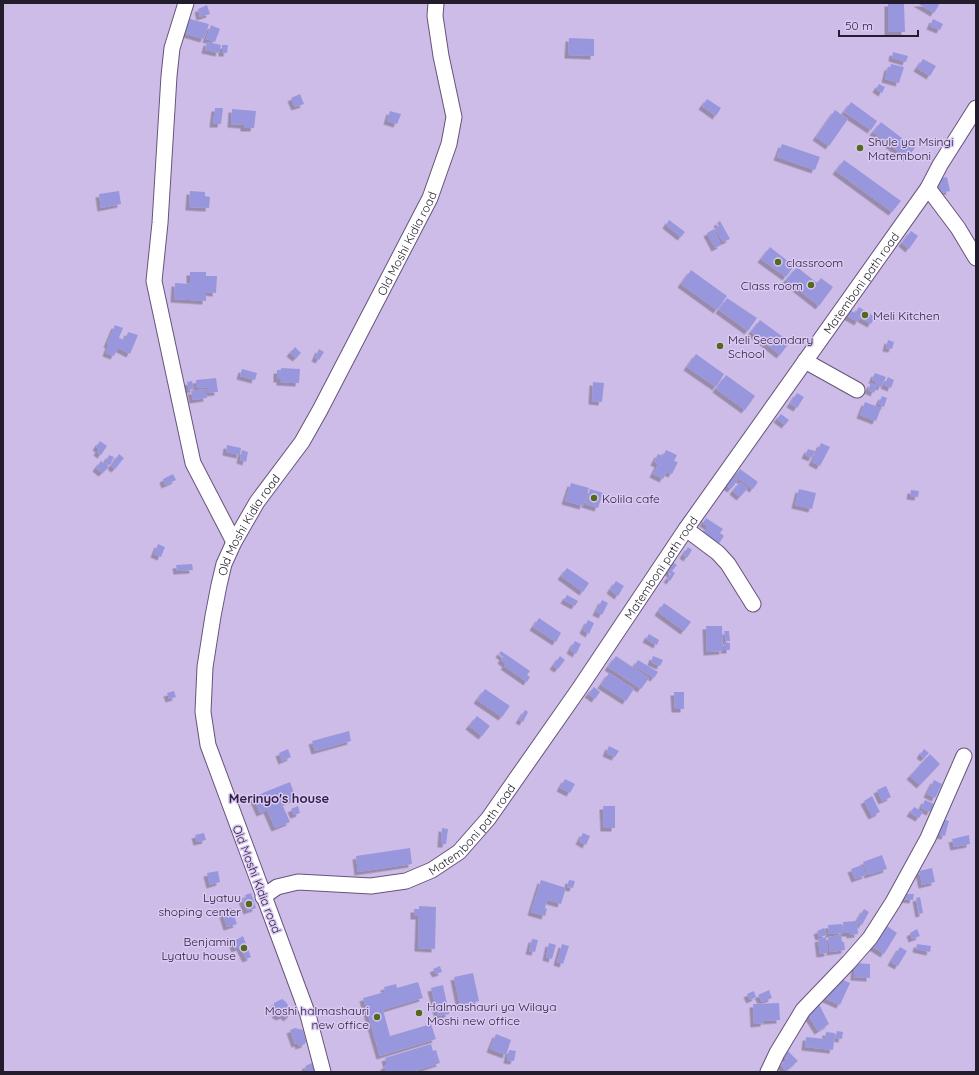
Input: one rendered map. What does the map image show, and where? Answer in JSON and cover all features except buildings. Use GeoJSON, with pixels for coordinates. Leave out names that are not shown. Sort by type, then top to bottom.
{"type":"FeatureCollection","features":[{"type":"Feature","properties":{"kind":"street"},"geometry":{"type":"LineString","coordinates":[[186,3],[172,48],[160,223],[154,281],[193,462],[234,542]]}},
{"type":"Feature","properties":{"kind":"street","name":"Old Moshi Kidia road"},"geometry":{"type":"LineString","coordinates":[[323,1072],[308,1015],[263,897],[208,745],[203,712],[206,667],[219,585],[224,564],[234,542],[257,502],[302,442],[320,410],[430,198],[449,144],[454,117],[438,36],[435,16],[436,3]]}},
{"type":"Feature","properties":{"kind":"street","name":"Matemboni path road"},"geometry":{"type":"LineString","coordinates":[[263,897],[277,887],[298,882],[371,886],[406,881],[432,870],[460,852],[488,819],[584,682],[686,529],[928,188],[940,165],[976,108]]}},
{"type":"Feature","properties":{"kind":"street"},"geometry":{"type":"LineString","coordinates":[[928,188],[958,228],[976,258]]}},
{"type":"Feature","properties":{"kind":"street"},"geometry":{"type":"LineString","coordinates":[[805,361],[857,390]]}},
{"type":"Feature","properties":{"kind":"street"},"geometry":{"type":"LineString","coordinates":[[686,529],[718,553],[728,564],[753,604]]}},
{"type":"Feature","properties":{"kind":"street"},"geometry":{"type":"LineString","coordinates":[[768,1072],[777,1053],[803,1010],[850,962],[870,938],[889,909],[928,838],[964,756]]}},
{"type":"Feature","properties":{"kind":"place","name":"Shule ya Msingi Matemboni"},"geometry":{"type":"Point","coordinates":[860,148]}},
{"type":"Feature","properties":{"kind":"place","name":"classroom"},"geometry":{"type":"Point","coordinates":[778,262]}},
{"type":"Feature","properties":{"kind":"place","name":"Class room"},"geometry":{"type":"Point","coordinates":[811,285]}},
{"type":"Feature","properties":{"kind":"place","name":"Meli Kitchen"},"geometry":{"type":"Point","coordinates":[865,315]}},
{"type":"Feature","properties":{"kind":"place","name":"Meli Secondary School"},"geometry":{"type":"Point","coordinates":[720,346]}},
{"type":"Feature","properties":{"kind":"place","name":"Kolila cafe"},"geometry":{"type":"Point","coordinates":[594,498]}},
{"type":"Feature","properties":{"kind":"place","name":"Lyatuu shoping center"},"geometry":{"type":"Point","coordinates":[249,904]}},
{"type":"Feature","properties":{"kind":"place","name":"Benjamin Lyatuu house"},"geometry":{"type":"Point","coordinates":[244,948]}},
{"type":"Feature","properties":{"kind":"place","name":"Halmashauri ya Wilaya Moshi new office"},"geometry":{"type":"Point","coordinates":[419,1013]}},
{"type":"Feature","properties":{"kind":"place","name":"Moshi halmashauri new office"},"geometry":{"type":"Point","coordinates":[377,1017]}},
{"type":"Feature","properties":{"kind":"district","name":"Merinyo's house"},"geometry":{"type":"Point","coordinates":[279,798]}}]}
